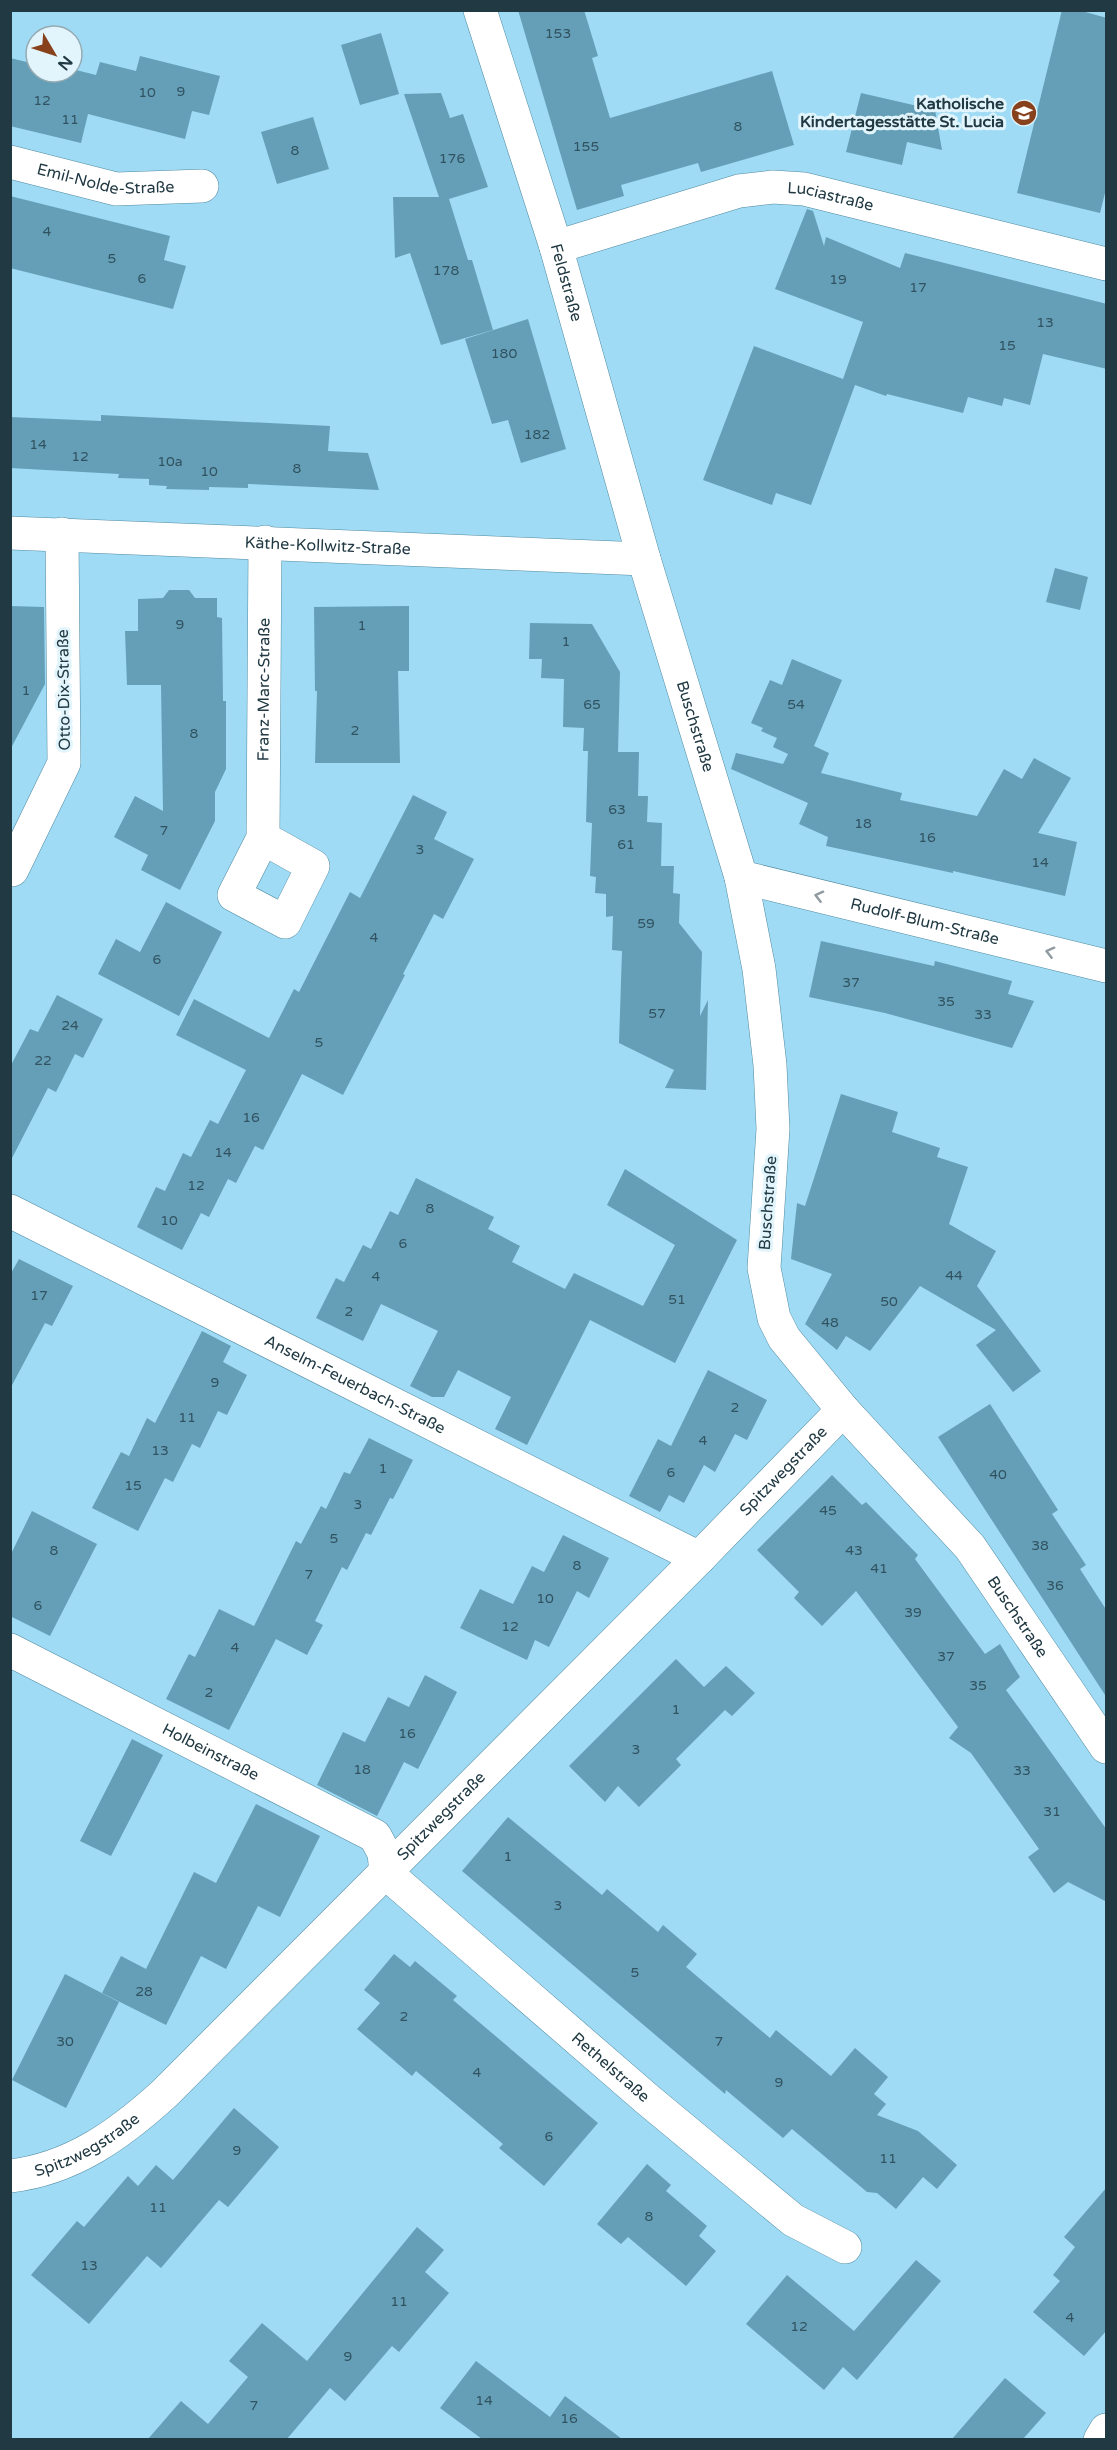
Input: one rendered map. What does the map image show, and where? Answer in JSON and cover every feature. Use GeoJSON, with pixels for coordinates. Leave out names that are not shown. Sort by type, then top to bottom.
{"type":"FeatureCollection","features":[{"type":"Feature","properties":{"kind":"street","name":"Feldstraße"},"geometry":{"type":"LineString","coordinates":[[480,10],[556,247],[644,559]]}},
{"type":"Feature","properties":{"kind":"street","name":"Emil-Nolde-Straße"},"geometry":{"type":"LineString","coordinates":[[10,162],[116,189],[202,186]]}},
{"type":"Feature","properties":{"kind":"street","name":"Luciastraße"},"geometry":{"type":"LineString","coordinates":[[556,247],[739,191],[773,187],[804,189],[1107,264]]}},
{"type":"Feature","properties":{"kind":"street","name":"Käthe-Kollwitz-Straße"},"geometry":{"type":"LineString","coordinates":[[10,533],[644,559]]}},
{"type":"Feature","properties":{"kind":"street","name":"Otto-Dix-Straße"},"geometry":{"type":"LineString","coordinates":[[12,870],[64,763],[62,534]]}},
{"type":"Feature","properties":{"kind":"street","name":"Franz-Marc-Straße"},"geometry":{"type":"LineString","coordinates":[[263,838],[265,542]]}},
{"type":"Feature","properties":{"kind":"street","name":"Buschstraße"},"geometry":{"type":"LineString","coordinates":[[644,559],[741,878],[759,969],[770,1065],[773,1129],[764,1268],[774,1318],[784,1338],[843,1410],[970,1546],[1107,1747]]}},
{"type":"Feature","properties":{"kind":"street","name":"Rudolf-Blum-Straße"},"geometry":{"type":"LineString","coordinates":[[741,878],[1107,966]]}},
{"type":"Feature","properties":{"kind":"street","name":"Anselm-Feuerbach-Straße"},"geometry":{"type":"LineString","coordinates":[[10,1211],[699,1558]]}},
{"type":"Feature","properties":{"kind":"street","name":"Spitzwegstraße"},"geometry":{"type":"LineString","coordinates":[[10,2176],[66,2163],[96,2147],[135,2120],[386,1873],[843,1410]]}},
{"type":"Feature","properties":{"kind":"street","name":"Holbeinstraße"},"geometry":{"type":"LineString","coordinates":[[10,1650],[375,1836],[384,1853],[386,1873]]}},
{"type":"Feature","properties":{"kind":"street","name":"Rethelstraße"},"geometry":{"type":"LineString","coordinates":[[386,1873],[647,2099],[793,2220],[845,2247]]}},
{"type":"Feature","properties":{"kind":"street"},"geometry":{"type":"LineString","coordinates":[[1100,2439],[1107,2430]]}},
{"type":"Feature","properties":{"kind":"building"},"geometry":{"type":"Polygon","coordinates":[[[518,10],[584,10],[598,56],[592,58],[610,118],[772,71],[794,145],[701,172],[698,163],[621,185],[624,196],[577,210],[518,10]]]}},
{"type":"Feature","properties":{"kind":"building"},"geometry":{"type":"Polygon","coordinates":[[[1062,10],[1078,10],[1107,18],[1107,185],[1100,213],[1017,193],[1062,10]]]}},
{"type":"Feature","properties":{"kind":"building"},"geometry":{"type":"Polygon","coordinates":[[[381,33],[399,94],[360,105],[341,45],[381,33]]]}},
{"type":"Feature","properties":{"kind":"building"},"geometry":{"type":"Polygon","coordinates":[[[140,56],[220,76],[209,115],[192,111],[185,139],[88,114],[81,143],[10,126],[10,58],[24,61],[24,84],[84,84],[84,72],[96,75],[100,62],[136,71],[140,56]]]}},
{"type":"Feature","properties":{"kind":"building"},"geometry":{"type":"Polygon","coordinates":[[[441,93],[450,118],[463,114],[488,187],[449,199],[468,260],[472,260],[493,330],[441,345],[410,253],[395,258],[393,197],[439,197],[404,94],[441,93]]]}},
{"type":"Feature","properties":{"kind":"building"},"geometry":{"type":"Polygon","coordinates":[[[861,93],[935,110],[942,150],[907,142],[902,165],[846,152],[861,93]]]}},
{"type":"Feature","properties":{"kind":"building"},"geometry":{"type":"Polygon","coordinates":[[[313,117],[329,169],[277,184],[261,132],[313,117]]]}},
{"type":"Feature","properties":{"kind":"building"},"geometry":{"type":"Polygon","coordinates":[[[10,196],[170,236],[164,260],[186,266],[173,309],[10,268],[10,196]]]}},
{"type":"Feature","properties":{"kind":"building"},"geometry":{"type":"Polygon","coordinates":[[[807,209],[813,211],[824,246],[826,237],[900,268],[905,253],[1107,304],[1107,369],[1043,354],[1030,405],[1004,398],[1002,406],[968,397],[963,413],[887,394],[886,396],[855,385],[811,505],[776,493],[772,505],[703,480],[754,346],[843,379],[863,322],[775,289],[807,209]]]}},
{"type":"Feature","properties":{"kind":"building"},"geometry":{"type":"Polygon","coordinates":[[[528,319],[566,449],[521,463],[508,420],[492,424],[465,339],[528,319]]]}},
{"type":"Feature","properties":{"kind":"building"},"geometry":{"type":"Polygon","coordinates":[[[101,415],[330,426],[328,451],[368,453],[379,490],[248,484],[248,488],[166,489],[167,486],[149,485],[149,479],[118,478],[119,474],[10,468],[10,417],[101,421],[101,415]]]}},
{"type":"Feature","properties":{"kind":"building"},"geometry":{"type":"Polygon","coordinates":[[[1055,568],[1088,577],[1080,610],[1046,602],[1055,568]]]}},
{"type":"Feature","properties":{"kind":"building"},"geometry":{"type":"Polygon","coordinates":[[[169,590],[189,590],[195,598],[217,598],[217,617],[222,618],[223,701],[226,701],[226,769],[215,792],[215,821],[180,890],[141,870],[148,855],[114,837],[135,796],[163,811],[161,685],[127,685],[125,631],[138,631],[138,599],[163,598],[169,590]]]}},
{"type":"Feature","properties":{"kind":"building"},"geometry":{"type":"Polygon","coordinates":[[[10,606],[44,607],[45,684],[10,750],[10,606]]]}},
{"type":"Feature","properties":{"kind":"building"},"geometry":{"type":"Polygon","coordinates":[[[409,606],[409,671],[398,671],[400,763],[315,763],[317,691],[315,691],[314,607],[409,606]]]}},
{"type":"Feature","properties":{"kind":"building"},"geometry":{"type":"Polygon","coordinates":[[[530,623],[592,624],[620,672],[618,752],[639,752],[638,796],[648,796],[647,822],[662,823],[661,866],[674,866],[673,893],[680,894],[679,923],[702,952],[700,1016],[708,1000],[706,1090],[665,1088],[674,1070],[619,1043],[622,951],[612,950],[613,916],[606,917],[606,894],[595,893],[596,877],[590,876],[592,823],[586,822],[588,751],[583,751],[584,728],[563,727],[564,679],[541,678],[542,659],[529,659],[530,623]]]}},
{"type":"Feature","properties":{"kind":"building"},"geometry":{"type":"Polygon","coordinates":[[[792,659],[842,680],[814,746],[829,753],[821,773],[902,793],[900,800],[977,816],[1004,769],[1022,779],[1034,758],[1071,778],[1038,833],[1077,842],[1065,896],[826,846],[828,837],[799,824],[808,803],[731,769],[736,753],[783,764],[788,754],[773,747],[777,738],[761,731],[763,728],[751,723],[770,680],[782,685],[792,659]]]}},
{"type":"Feature","properties":{"kind":"building"},"geometry":{"type":"Polygon","coordinates":[[[413,795],[447,812],[434,839],[474,859],[443,919],[434,914],[343,1095],[302,1074],[263,1150],[255,1146],[236,1183],[228,1179],[209,1217],[201,1213],[182,1250],[137,1227],[156,1187],[165,1191],[183,1153],[191,1157],[210,1120],[218,1124],[246,1070],[176,1035],[194,999],[269,1038],[294,989],[299,992],[350,892],[360,898],[413,795]]]}},
{"type":"Feature","properties":{"kind":"building"},"geometry":{"type":"Polygon","coordinates":[[[166,902],[222,932],[179,1016],[98,974],[116,939],[140,952],[166,902]]]}},
{"type":"Feature","properties":{"kind":"building"},"geometry":{"type":"Polygon","coordinates":[[[821,941],[934,966],[935,961],[1012,981],[1008,994],[1034,1001],[1012,1048],[885,1013],[809,997],[821,941]]]}},
{"type":"Feature","properties":{"kind":"building"},"geometry":{"type":"Polygon","coordinates":[[[57,995],[103,1019],[83,1058],[75,1054],[56,1092],[48,1088],[10,1162],[10,1067],[30,1029],[38,1032],[57,995]]]}},
{"type":"Feature","properties":{"kind":"building"},"geometry":{"type":"Polygon","coordinates":[[[841,1094],[898,1112],[892,1132],[940,1148],[937,1157],[968,1167],[949,1224],[996,1251],[977,1286],[1041,1371],[1013,1392],[976,1345],[996,1330],[920,1286],[870,1351],[846,1336],[837,1350],[805,1324],[832,1274],[791,1259],[797,1203],[805,1206],[841,1094]]]}},
{"type":"Feature","properties":{"kind":"building"},"geometry":{"type":"Polygon","coordinates":[[[625,1169],[737,1240],[675,1363],[590,1320],[527,1445],[495,1429],[511,1397],[458,1370],[444,1397],[432,1397],[410,1386],[438,1331],[381,1304],[363,1341],[316,1318],[336,1278],[344,1282],[363,1245],[371,1249],[390,1211],[398,1215],[416,1178],[494,1217],[488,1229],[520,1246],[512,1262],[565,1289],[574,1273],[643,1306],[675,1245],[607,1205],[625,1169]]]}},
{"type":"Feature","properties":{"kind":"building"},"geometry":{"type":"Polygon","coordinates":[[[19,1259],[73,1286],[52,1326],[45,1323],[10,1389],[10,1275],[19,1259]]]}},
{"type":"Feature","properties":{"kind":"building"},"geometry":{"type":"Polygon","coordinates":[[[202,1331],[231,1346],[223,1362],[247,1375],[227,1415],[218,1411],[200,1448],[192,1444],[173,1482],[165,1478],[138,1531],[92,1508],[121,1452],[129,1456],[147,1418],[155,1423],[202,1331]]]}},
{"type":"Feature","properties":{"kind":"building"},"geometry":{"type":"Polygon","coordinates":[[[708,1370],[767,1400],[747,1440],[735,1434],[715,1472],[704,1465],[684,1503],[669,1495],[660,1512],[629,1496],[658,1439],[671,1446],[708,1370]]]}},
{"type":"Feature","properties":{"kind":"building"},"geometry":{"type":"Polygon","coordinates":[[[990,1404],[1058,1510],[1052,1514],[1086,1565],[1080,1569],[1107,1611],[1107,1698],[938,1437],[990,1404]]]}},
{"type":"Feature","properties":{"kind":"building"},"geometry":{"type":"Polygon","coordinates":[[[369,1438],[413,1460],[371,1535],[366,1533],[347,1570],[342,1567],[315,1621],[323,1625],[307,1655],[276,1639],[229,1730],[166,1699],[189,1654],[195,1657],[219,1609],[254,1626],[296,1541],[301,1544],[321,1506],[326,1509],[344,1472],[350,1474],[369,1438]]]}},
{"type":"Feature","properties":{"kind":"building"},"geometry":{"type":"Polygon","coordinates":[[[832,1475],[862,1505],[866,1502],[918,1555],[915,1559],[985,1654],[1000,1644],[1020,1677],[1006,1690],[1107,1830],[1107,1902],[1068,1882],[1054,1893],[1028,1857],[1039,1849],[971,1753],[949,1738],[958,1727],[856,1591],[822,1626],[794,1598],[799,1592],[757,1550],[832,1475]]]}},
{"type":"Feature","properties":{"kind":"building"},"geometry":{"type":"Polygon","coordinates":[[[32,1511],[97,1544],[50,1636],[10,1616],[10,1556],[32,1511]]]}},
{"type":"Feature","properties":{"kind":"building"},"geometry":{"type":"Polygon","coordinates":[[[563,1535],[609,1558],[589,1598],[577,1591],[549,1647],[535,1640],[527,1660],[460,1628],[480,1589],[513,1604],[532,1566],[544,1572],[563,1535]]]}},
{"type":"Feature","properties":{"kind":"building"},"geometry":{"type":"Polygon","coordinates":[[[676,1659],[704,1687],[726,1666],[755,1693],[732,1716],[725,1710],[676,1759],[681,1765],[639,1807],[618,1786],[605,1802],[569,1766],[676,1659]]]}},
{"type":"Feature","properties":{"kind":"building"},"geometry":{"type":"Polygon","coordinates":[[[425,1675],[457,1692],[418,1769],[404,1762],[377,1816],[317,1785],[343,1732],[365,1742],[388,1697],[409,1707],[425,1675]]]}},
{"type":"Feature","properties":{"kind":"building"},"geometry":{"type":"Polygon","coordinates":[[[132,1739],[163,1755],[111,1856],[80,1841],[132,1739]]]}},
{"type":"Feature","properties":{"kind":"building"},"geometry":{"type":"Polygon","coordinates":[[[256,1804],[320,1836],[280,1917],[258,1906],[226,1969],[201,1956],[166,2025],[102,1993],[121,1956],[146,1969],[194,1872],[216,1883],[256,1804]]]}},
{"type":"Feature","properties":{"kind":"building"},"geometry":{"type":"Polygon","coordinates":[[[508,1817],[602,1895],[607,1889],[658,1932],[663,1925],[697,1954],[686,1967],[770,2038],[776,2030],[831,2076],[855,2048],[888,2077],[874,2094],[886,2104],[877,2115],[918,2131],[957,2165],[937,2189],[923,2177],[896,2209],[877,2193],[867,2192],[792,2129],[783,2138],[726,2090],[725,2094],[462,1871],[508,1817]]]}},
{"type":"Feature","properties":{"kind":"building"},"geometry":{"type":"Polygon","coordinates":[[[394,1954],[410,1967],[415,1961],[457,1996],[453,2000],[598,2123],[544,2186],[499,2148],[503,2144],[416,2071],[412,2076],[357,2029],[380,2003],[364,1990],[394,1954]]]}},
{"type":"Feature","properties":{"kind":"building"},"geometry":{"type":"Polygon","coordinates":[[[65,1974],[119,2002],[66,2108],[12,2080],[65,1974]]]}},
{"type":"Feature","properties":{"kind":"building"},"geometry":{"type":"Polygon","coordinates":[[[234,2108],[279,2147],[228,2207],[219,2200],[161,2268],[147,2256],[89,2324],[31,2275],[77,2221],[84,2227],[128,2176],[138,2186],[156,2165],[173,2180],[234,2108]]]}},
{"type":"Feature","properties":{"kind":"building"},"geometry":{"type":"Polygon","coordinates":[[[647,2164],[671,2185],[666,2191],[707,2226],[699,2236],[716,2251],[686,2286],[628,2237],[621,2244],[597,2224],[647,2164]]]}},
{"type":"Feature","properties":{"kind":"building"},"geometry":{"type":"Polygon","coordinates":[[[1107,2187],[1107,2330],[1084,2356],[1033,2312],[1060,2281],[1053,2275],[1075,2247],[1064,2237],[1107,2187]]]}},
{"type":"Feature","properties":{"kind":"building"},"geometry":{"type":"Polygon","coordinates":[[[417,2227],[444,2250],[425,2272],[449,2293],[399,2352],[392,2346],[345,2401],[330,2388],[287,2439],[148,2439],[181,2401],[208,2424],[248,2377],[229,2361],[262,2323],[307,2361],[417,2227]]]}},
{"type":"Feature","properties":{"kind":"building"},"geometry":{"type":"Polygon","coordinates":[[[916,2260],[941,2281],[857,2380],[843,2367],[824,2390],[746,2324],[787,2275],[854,2331],[916,2260]]]}},
{"type":"Feature","properties":{"kind":"building"},"geometry":{"type":"Polygon","coordinates":[[[476,2361],[550,2417],[565,2396],[622,2439],[482,2439],[440,2408],[476,2361]]]}},
{"type":"Feature","properties":{"kind":"building"},"geometry":{"type":"Polygon","coordinates":[[[1005,2378],[1046,2413],[1023,2439],[952,2439],[1005,2378]]]}},
{"type":"Feature","properties":{"kind":"place","name":"Katholische Kindertagesstätte St. Lucia"},"geometry":{"type":"Point","coordinates":[1024,113]}}]}
